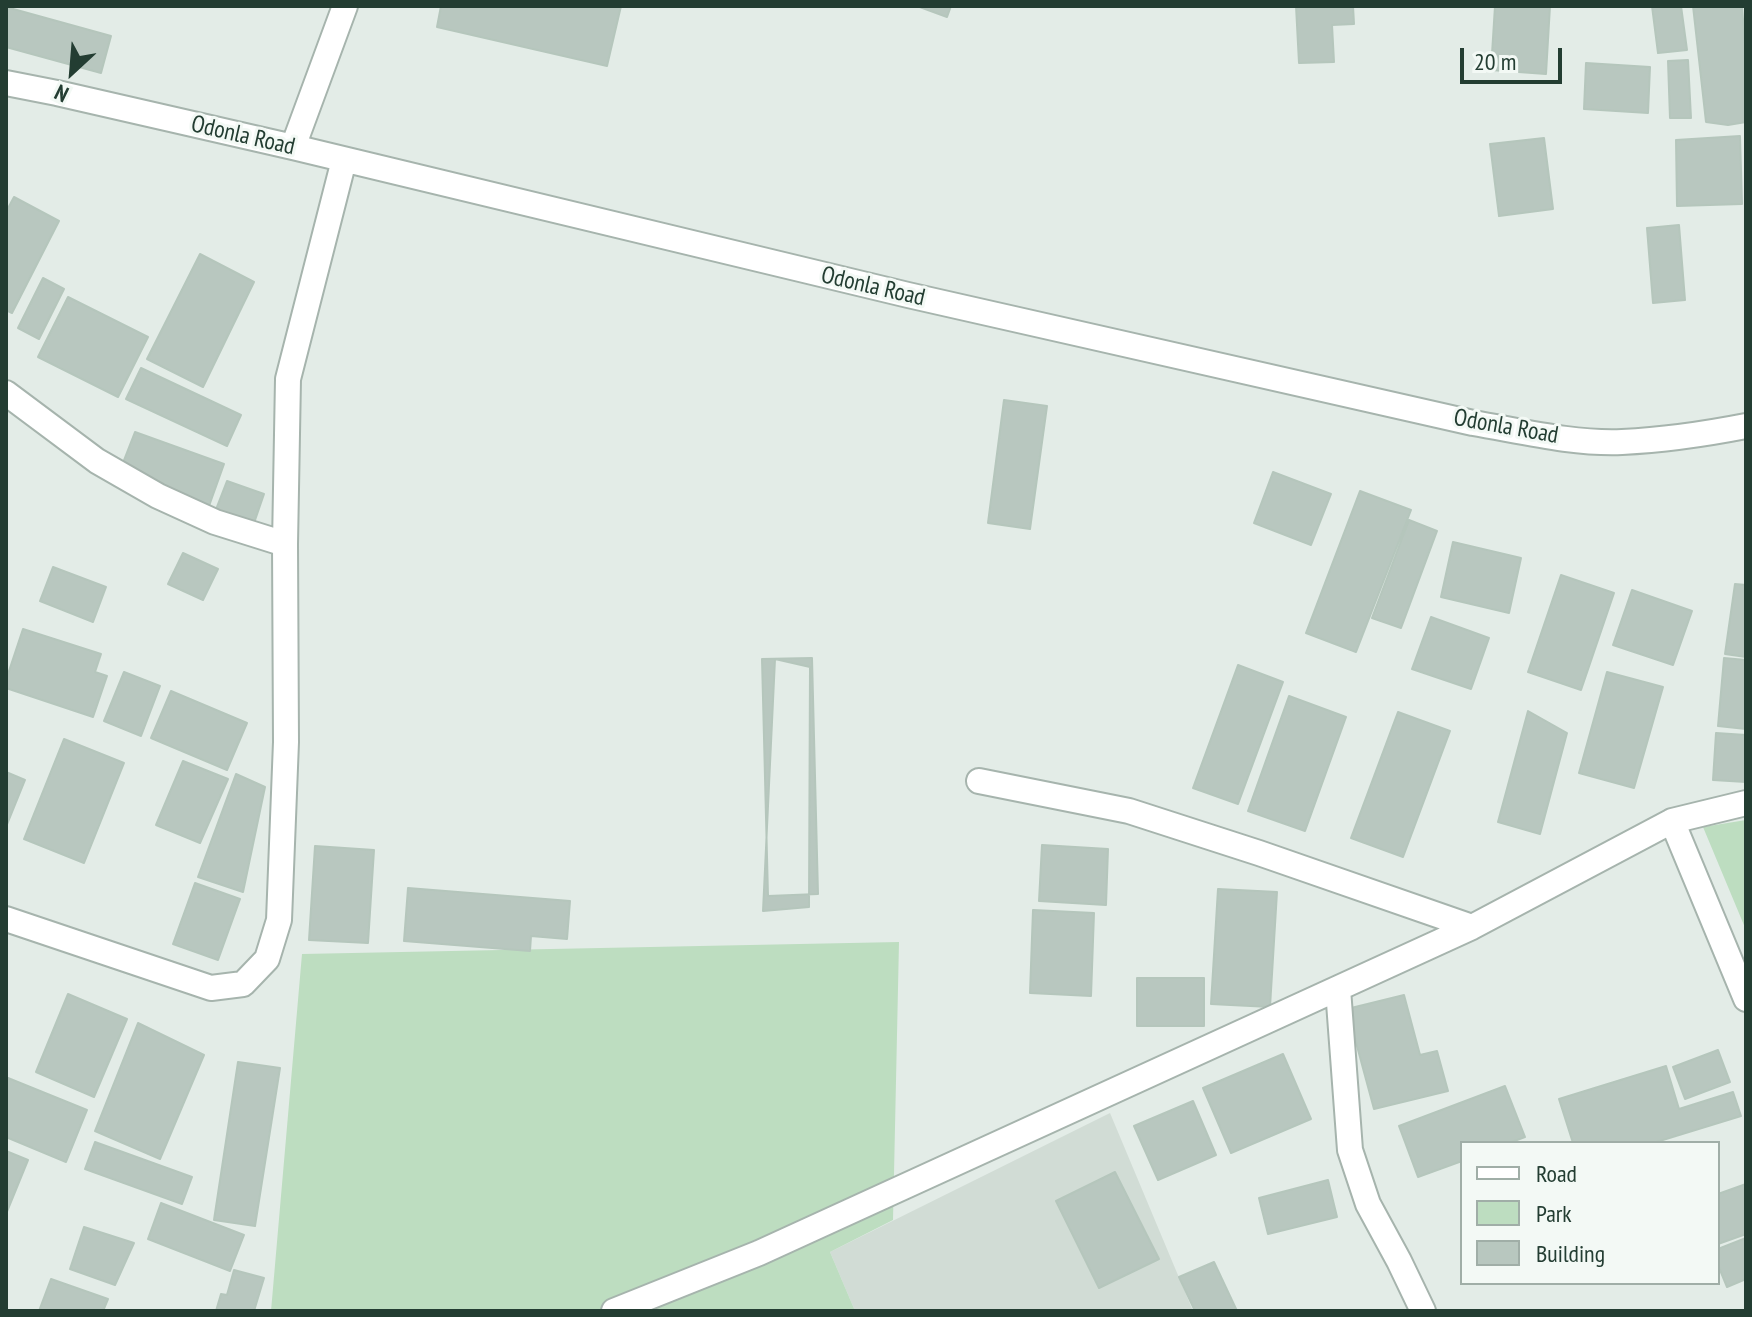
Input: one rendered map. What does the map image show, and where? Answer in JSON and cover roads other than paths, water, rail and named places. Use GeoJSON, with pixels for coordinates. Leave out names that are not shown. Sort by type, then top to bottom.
{"type":"FeatureCollection","features":[{"type":"Feature","properties":{"kind":"street"},"geometry":{"type":"LineString","coordinates":[[293,147],[345,6]]}},
{"type":"Feature","properties":{"kind":"street","name":"Odonla Road"},"geometry":{"type":"LineString","coordinates":[[6,83],[293,147],[908,295],[1487,425],[1555,438],[1619,442],[1696,435],[1746,426]]}},
{"type":"Feature","properties":{"kind":"street"},"geometry":{"type":"LineString","coordinates":[[6,919],[211,988],[243,984],[267,959],[279,920],[286,742],[288,379],[344,160]]}},
{"type":"Feature","properties":{"kind":"street"},"geometry":{"type":"LineString","coordinates":[[6,393],[97,461],[158,496],[215,522],[285,544]]}},
{"type":"Feature","properties":{"kind":"street"},"geometry":{"type":"LineString","coordinates":[[979,781],[1129,811],[1472,927]]}},
{"type":"Feature","properties":{"kind":"street"},"geometry":{"type":"LineString","coordinates":[[614,1311],[759,1253],[1472,927],[1672,821],[1746,803]]}},
{"type":"Feature","properties":{"kind":"street"},"geometry":{"type":"LineString","coordinates":[[1672,821],[1746,999]]}},
{"type":"Feature","properties":{"kind":"street"},"geometry":{"type":"LineString","coordinates":[[1338,989],[1350,1150],[1368,1204],[1423,1311]]}}]}
